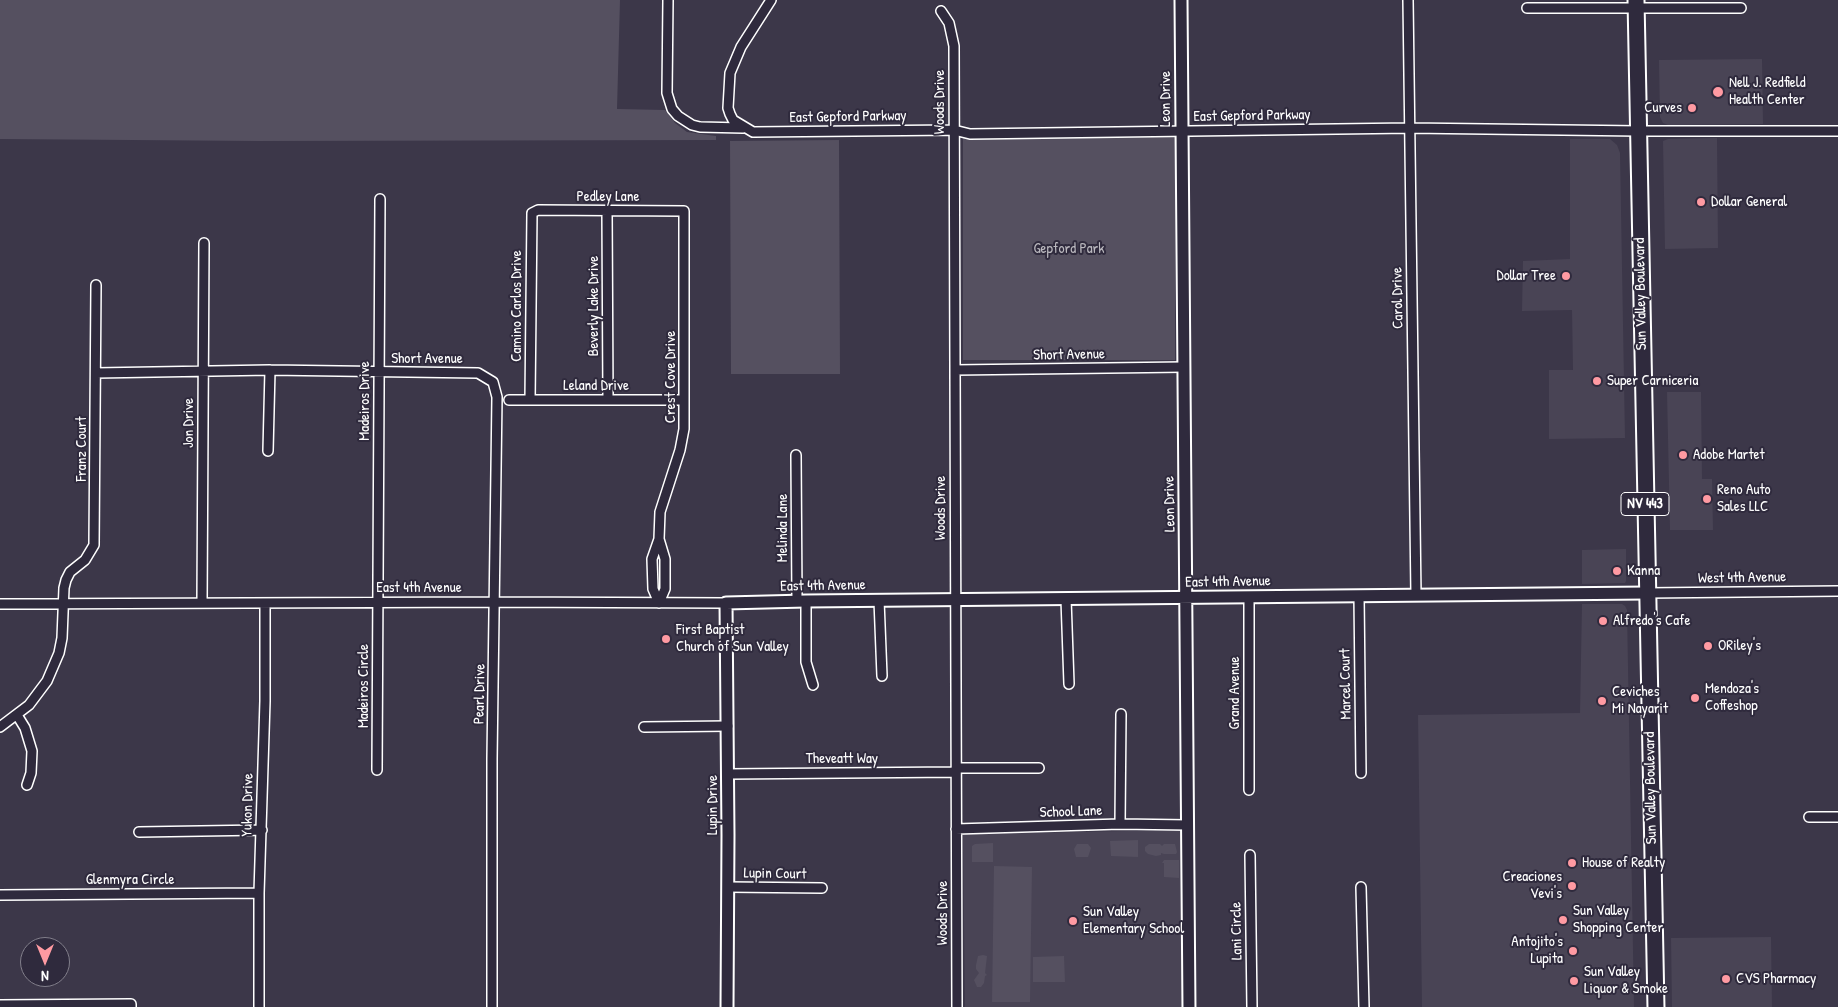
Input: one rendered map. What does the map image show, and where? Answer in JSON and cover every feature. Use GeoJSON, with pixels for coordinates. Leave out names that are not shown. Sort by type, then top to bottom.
{"type":"FeatureCollection","features":[{"type":"Feature","properties":{"kind":"main road","name":"Sun Valley Boulevard"},"geometry":{"type":"LineString","coordinates":[[1636,4],[1656,1007]]}},
{"type":"Feature","properties":{"kind":"street","name":"East Gepford Parkway"},"geometry":{"type":"LineString","coordinates":[[668,0],[667,93],[672,109],[684,122],[700,127],[746,129],[753,132],[954,130],[970,134],[1410,128],[1838,131]]}},
{"type":"Feature","properties":{"kind":"street"},"geometry":{"type":"LineString","coordinates":[[746,129],[733,120],[728,108],[730,73],[741,47],[770,0]]}},
{"type":"Feature","properties":{"kind":"street","name":"Leon Drive"},"geometry":{"type":"LineString","coordinates":[[1181,0],[1189,1007]]}},
{"type":"Feature","properties":{"kind":"street","name":"Carol Drive"},"geometry":{"type":"LineString","coordinates":[[1408,0],[1416,595]]}},
{"type":"Feature","properties":{"kind":"street"},"geometry":{"type":"LineString","coordinates":[[1528,8],[1636,4],[1740,8]]}},
{"type":"Feature","properties":{"kind":"street","name":"Woods Drive"},"geometry":{"type":"LineString","coordinates":[[941,11],[949,23],[954,46],[957,1007]]}},
{"type":"Feature","properties":{"kind":"street","name":"Madeiros Drive"},"geometry":{"type":"LineString","coordinates":[[378,603],[380,199]]}},
{"type":"Feature","properties":{"kind":"street","name":"Pedley Lane"},"geometry":{"type":"LineString","coordinates":[[532,213],[538,210],[684,211]]}},
{"type":"Feature","properties":{"kind":"street","name":"Beverly Lake Drive"},"geometry":{"type":"LineString","coordinates":[[607,211],[608,400]]}},
{"type":"Feature","properties":{"kind":"street","name":"Crest Cove Drive"},"geometry":{"type":"LineString","coordinates":[[659,603],[665,589],[665,560],[659,539],[660,512],[683,438],[684,211]]}},
{"type":"Feature","properties":{"kind":"street","name":"Camino Carlos Drive"},"geometry":{"type":"LineString","coordinates":[[530,400],[532,213]]}},
{"type":"Feature","properties":{"kind":"street","name":"Jon Drive"},"geometry":{"type":"LineString","coordinates":[[202,604],[204,243]]}},
{"type":"Feature","properties":{"kind":"street","name":"Franz Court"},"geometry":{"type":"LineString","coordinates":[[0,728],[17,715],[39,693],[54,667],[62,638],[66,580],[70,572],[90,552],[95,537],[96,284]]}},
{"type":"Feature","properties":{"kind":"street","name":"Short Avenue"},"geometry":{"type":"LineString","coordinates":[[954,370],[1184,368]]}},
{"type":"Feature","properties":{"kind":"street"},"geometry":{"type":"LineString","coordinates":[[268,451],[270,370]]}},
{"type":"Feature","properties":{"kind":"street","name":"Short Avenue"},"geometry":{"type":"LineString","coordinates":[[96,372],[270,370],[478,373],[493,382]]}},
{"type":"Feature","properties":{"kind":"street","name":"Pearl Drive"},"geometry":{"type":"LineString","coordinates":[[492,1007],[492,769],[496,602],[497,397],[493,382]]}},
{"type":"Feature","properties":{"kind":"street","name":"Leland Drive"},"geometry":{"type":"LineString","coordinates":[[509,400],[684,400]]}},
{"type":"Feature","properties":{"kind":"street","name":"Melinda Lane"},"geometry":{"type":"LineString","coordinates":[[796,455],[801,601],[806,662],[813,685]]}},
{"type":"Feature","properties":{"kind":"street","name":"West 4th Avenue"},"geometry":{"type":"LineString","coordinates":[[1647,593],[1838,591]]}},
{"type":"Feature","properties":{"kind":"street","name":"East 4th Avenue"},"geometry":{"type":"LineString","coordinates":[[0,604],[726,603],[1647,593]]}},
{"type":"Feature","properties":{"kind":"street","name":"Marcel Court"},"geometry":{"type":"LineString","coordinates":[[1359,596],[1361,773]]}},
{"type":"Feature","properties":{"kind":"street","name":"Grand Avenue"},"geometry":{"type":"LineString","coordinates":[[1249,597],[1249,790]]}},
{"type":"Feature","properties":{"kind":"street"},"geometry":{"type":"LineString","coordinates":[[1066,598],[1069,684]]}},
{"type":"Feature","properties":{"kind":"street"},"geometry":{"type":"LineString","coordinates":[[879,600],[882,676]]}},
{"type":"Feature","properties":{"kind":"street","name":"Madeiros Circle"},"geometry":{"type":"LineString","coordinates":[[377,770],[378,603]]}},
{"type":"Feature","properties":{"kind":"street","name":"Lupin Drive"},"geometry":{"type":"LineString","coordinates":[[726,603],[728,726],[727,1007]]}},
{"type":"Feature","properties":{"kind":"street","name":"Yukon Drive"},"geometry":{"type":"LineString","coordinates":[[260,1007],[259,893],[262,830],[265,604]]}},
{"type":"Feature","properties":{"kind":"street"},"geometry":{"type":"LineString","coordinates":[[1120,824],[1121,714]]}},
{"type":"Feature","properties":{"kind":"street"},"geometry":{"type":"LineString","coordinates":[[17,715],[25,728],[32,751],[31,773],[27,785]]}},
{"type":"Feature","properties":{"kind":"street"},"geometry":{"type":"LineString","coordinates":[[644,728],[728,726]]}},
{"type":"Feature","properties":{"kind":"street","name":"Theveatt Way"},"geometry":{"type":"LineString","coordinates":[[728,774],[1039,768]]}},
{"type":"Feature","properties":{"kind":"street"},"geometry":{"type":"LineString","coordinates":[[1809,817],[1838,817]]}},
{"type":"Feature","properties":{"kind":"street","name":"School Lane"},"geometry":{"type":"LineString","coordinates":[[956,829],[1120,824],[1188,825]]}},
{"type":"Feature","properties":{"kind":"street"},"geometry":{"type":"LineString","coordinates":[[139,832],[262,830]]}},
{"type":"Feature","properties":{"kind":"street","name":"Lani Circle"},"geometry":{"type":"LineString","coordinates":[[1250,855],[1252,1007]]}},
{"type":"Feature","properties":{"kind":"street","name":"Lupin Court"},"geometry":{"type":"LineString","coordinates":[[728,887],[822,888]]}},
{"type":"Feature","properties":{"kind":"street"},"geometry":{"type":"LineString","coordinates":[[1361,887],[1364,1007]]}},
{"type":"Feature","properties":{"kind":"street","name":"Glenmyra Circle"},"geometry":{"type":"LineString","coordinates":[[0,895],[259,893]]}},
{"type":"Feature","properties":{"kind":"street"},"geometry":{"type":"LineString","coordinates":[[0,1005],[131,1004],[131,1007]]}},
{"type":"Feature","properties":{"kind":"shaded area"},"geometry":{"type":"Polygon","coordinates":[[[1762,59],[1763,124],[1668,125],[1663,123],[1660,117],[1659,60],[1762,59]]]}},
{"type":"Feature","properties":{"kind":"shaded area"},"geometry":{"type":"Polygon","coordinates":[[[1717,138],[1718,248],[1665,249],[1663,141],[1668,139],[1717,138]]]}},
{"type":"Feature","properties":{"kind":"shaded area"},"geometry":{"type":"Polygon","coordinates":[[[1570,139],[1610,139],[1617,145],[1620,153],[1625,438],[1549,439],[1549,370],[1573,370],[1572,310],[1522,311],[1523,261],[1570,259],[1570,139]]]}},
{"type":"Feature","properties":{"kind":"shaded area"},"geometry":{"type":"Polygon","coordinates":[[[1667,392],[1701,392],[1702,479],[1712,479],[1713,530],[1670,530],[1667,392]]]}},
{"type":"Feature","properties":{"kind":"shaded area"},"geometry":{"type":"Polygon","coordinates":[[[1626,549],[1625,583],[1582,584],[1582,550],[1626,549]]]}},
{"type":"Feature","properties":{"kind":"shaded area","name":"Sun Valley Shopping Center"},"geometry":{"type":"Polygon","coordinates":[[[1582,604],[1622,604],[1627,610],[1634,1007],[1422,1007],[1418,715],[1580,713],[1582,604]]]}},
{"type":"Feature","properties":{"kind":"shaded area","name":"Sun Valley Elementary School"},"geometry":{"type":"Polygon","coordinates":[[[1183,830],[1182,1007],[965,1007],[963,834],[1183,830]]]}},
{"type":"Feature","properties":{"kind":"shaded area","name":"CVS Pharmacy"},"geometry":{"type":"Polygon","coordinates":[[[1771,937],[1772,1007],[1672,1007],[1671,938],[1771,937]]]}},
{"type":"Feature","properties":{"kind":"green space"},"geometry":{"type":"Polygon","coordinates":[[[0,0],[620,0],[617,109],[665,110],[675,123],[687,132],[716,136],[716,140],[261,141],[0,139],[0,0]]]}},
{"type":"Feature","properties":{"kind":"green space","name":"Gepford Park"},"geometry":{"type":"Polygon","coordinates":[[[1175,137],[1175,360],[963,360],[963,138],[1175,137]]]}},
{"type":"Feature","properties":{"kind":"green space"},"geometry":{"type":"Polygon","coordinates":[[[839,140],[840,374],[731,374],[730,141],[839,140]]]}},
{"type":"Feature","properties":{"kind":"green space"},"geometry":{"type":"Polygon","coordinates":[[[1138,840],[1138,857],[1111,856],[1110,841],[1138,840]]]}},
{"type":"Feature","properties":{"kind":"green space"},"geometry":{"type":"Polygon","coordinates":[[[993,843],[993,862],[972,862],[972,846],[975,844],[993,843]]]}},
{"type":"Feature","properties":{"kind":"green space"},"geometry":{"type":"Polygon","coordinates":[[[1077,844],[1088,844],[1091,848],[1088,857],[1076,857],[1074,849],[1077,844]]]}},
{"type":"Feature","properties":{"kind":"green space"},"geometry":{"type":"Polygon","coordinates":[[[1149,844],[1160,844],[1162,846],[1164,844],[1175,844],[1177,852],[1176,854],[1161,853],[1161,855],[1156,856],[1148,854],[1145,851],[1145,847],[1149,844]]]}},
{"type":"Feature","properties":{"kind":"green space"},"geometry":{"type":"Polygon","coordinates":[[[1164,860],[1179,860],[1179,878],[1164,877],[1164,863],[1162,863],[1164,860]]]}},
{"type":"Feature","properties":{"kind":"green space"},"geometry":{"type":"Polygon","coordinates":[[[994,866],[1032,867],[1030,1002],[992,1002],[994,866]]]}},
{"type":"Feature","properties":{"kind":"green space"},"geometry":{"type":"Polygon","coordinates":[[[978,956],[987,956],[985,973],[987,975],[981,987],[977,987],[974,980],[979,973],[976,965],[978,956]]]}},
{"type":"Feature","properties":{"kind":"green space"},"geometry":{"type":"Polygon","coordinates":[[[1064,956],[1065,982],[1033,982],[1033,957],[1064,956]]]}},
{"type":"Feature","properties":{"kind":"place","name":"Nell J. Redfield Health Center"},"geometry":{"type":"Point","coordinates":[1718,92]}},
{"type":"Feature","properties":{"kind":"place","name":"Curves"},"geometry":{"type":"Point","coordinates":[1692,108]}},
{"type":"Feature","properties":{"kind":"place","name":"Dollar General"},"geometry":{"type":"Point","coordinates":[1701,202]}},
{"type":"Feature","properties":{"kind":"place","name":"Dollar Tree"},"geometry":{"type":"Point","coordinates":[1566,276]}},
{"type":"Feature","properties":{"kind":"place","name":"Super Carniceria"},"geometry":{"type":"Point","coordinates":[1597,381]}},
{"type":"Feature","properties":{"kind":"place","name":"Adobe Martet"},"geometry":{"type":"Point","coordinates":[1683,455]}},
{"type":"Feature","properties":{"kind":"place","name":"Reno Auto Sales LLC"},"geometry":{"type":"Point","coordinates":[1707,499]}},
{"type":"Feature","properties":{"kind":"place","name":"Kanna"},"geometry":{"type":"Point","coordinates":[1617,571]}},
{"type":"Feature","properties":{"kind":"place","name":"Alfredo's Cafe"},"geometry":{"type":"Point","coordinates":[1603,621]}},
{"type":"Feature","properties":{"kind":"place","name":"First Baptist Church of Sun Valley"},"geometry":{"type":"Point","coordinates":[666,639]}},
{"type":"Feature","properties":{"kind":"place","name":"ORiley's"},"geometry":{"type":"Point","coordinates":[1708,646]}},
{"type":"Feature","properties":{"kind":"place","name":"Mendoza's Coffeshop"},"geometry":{"type":"Point","coordinates":[1695,698]}},
{"type":"Feature","properties":{"kind":"place","name":"Ceviches Mi Nayarit"},"geometry":{"type":"Point","coordinates":[1602,701]}},
{"type":"Feature","properties":{"kind":"place","name":"House of Realty"},"geometry":{"type":"Point","coordinates":[1572,863]}},
{"type":"Feature","properties":{"kind":"place","name":"Creaciones Vevi's"},"geometry":{"type":"Point","coordinates":[1572,886]}},
{"type":"Feature","properties":{"kind":"place","name":"Sun Valley Shopping Center"},"geometry":{"type":"Point","coordinates":[1563,920]}},
{"type":"Feature","properties":{"kind":"place","name":"Sun Valley Elementary School"},"geometry":{"type":"Point","coordinates":[1073,921]}},
{"type":"Feature","properties":{"kind":"place","name":"Antojito's Lupita"},"geometry":{"type":"Point","coordinates":[1573,951]}},
{"type":"Feature","properties":{"kind":"place","name":"CVS Pharmacy"},"geometry":{"type":"Point","coordinates":[1726,979]}},
{"type":"Feature","properties":{"kind":"place","name":"Sun Valley Liquor & Smoke"},"geometry":{"type":"Point","coordinates":[1574,981]}}]}
